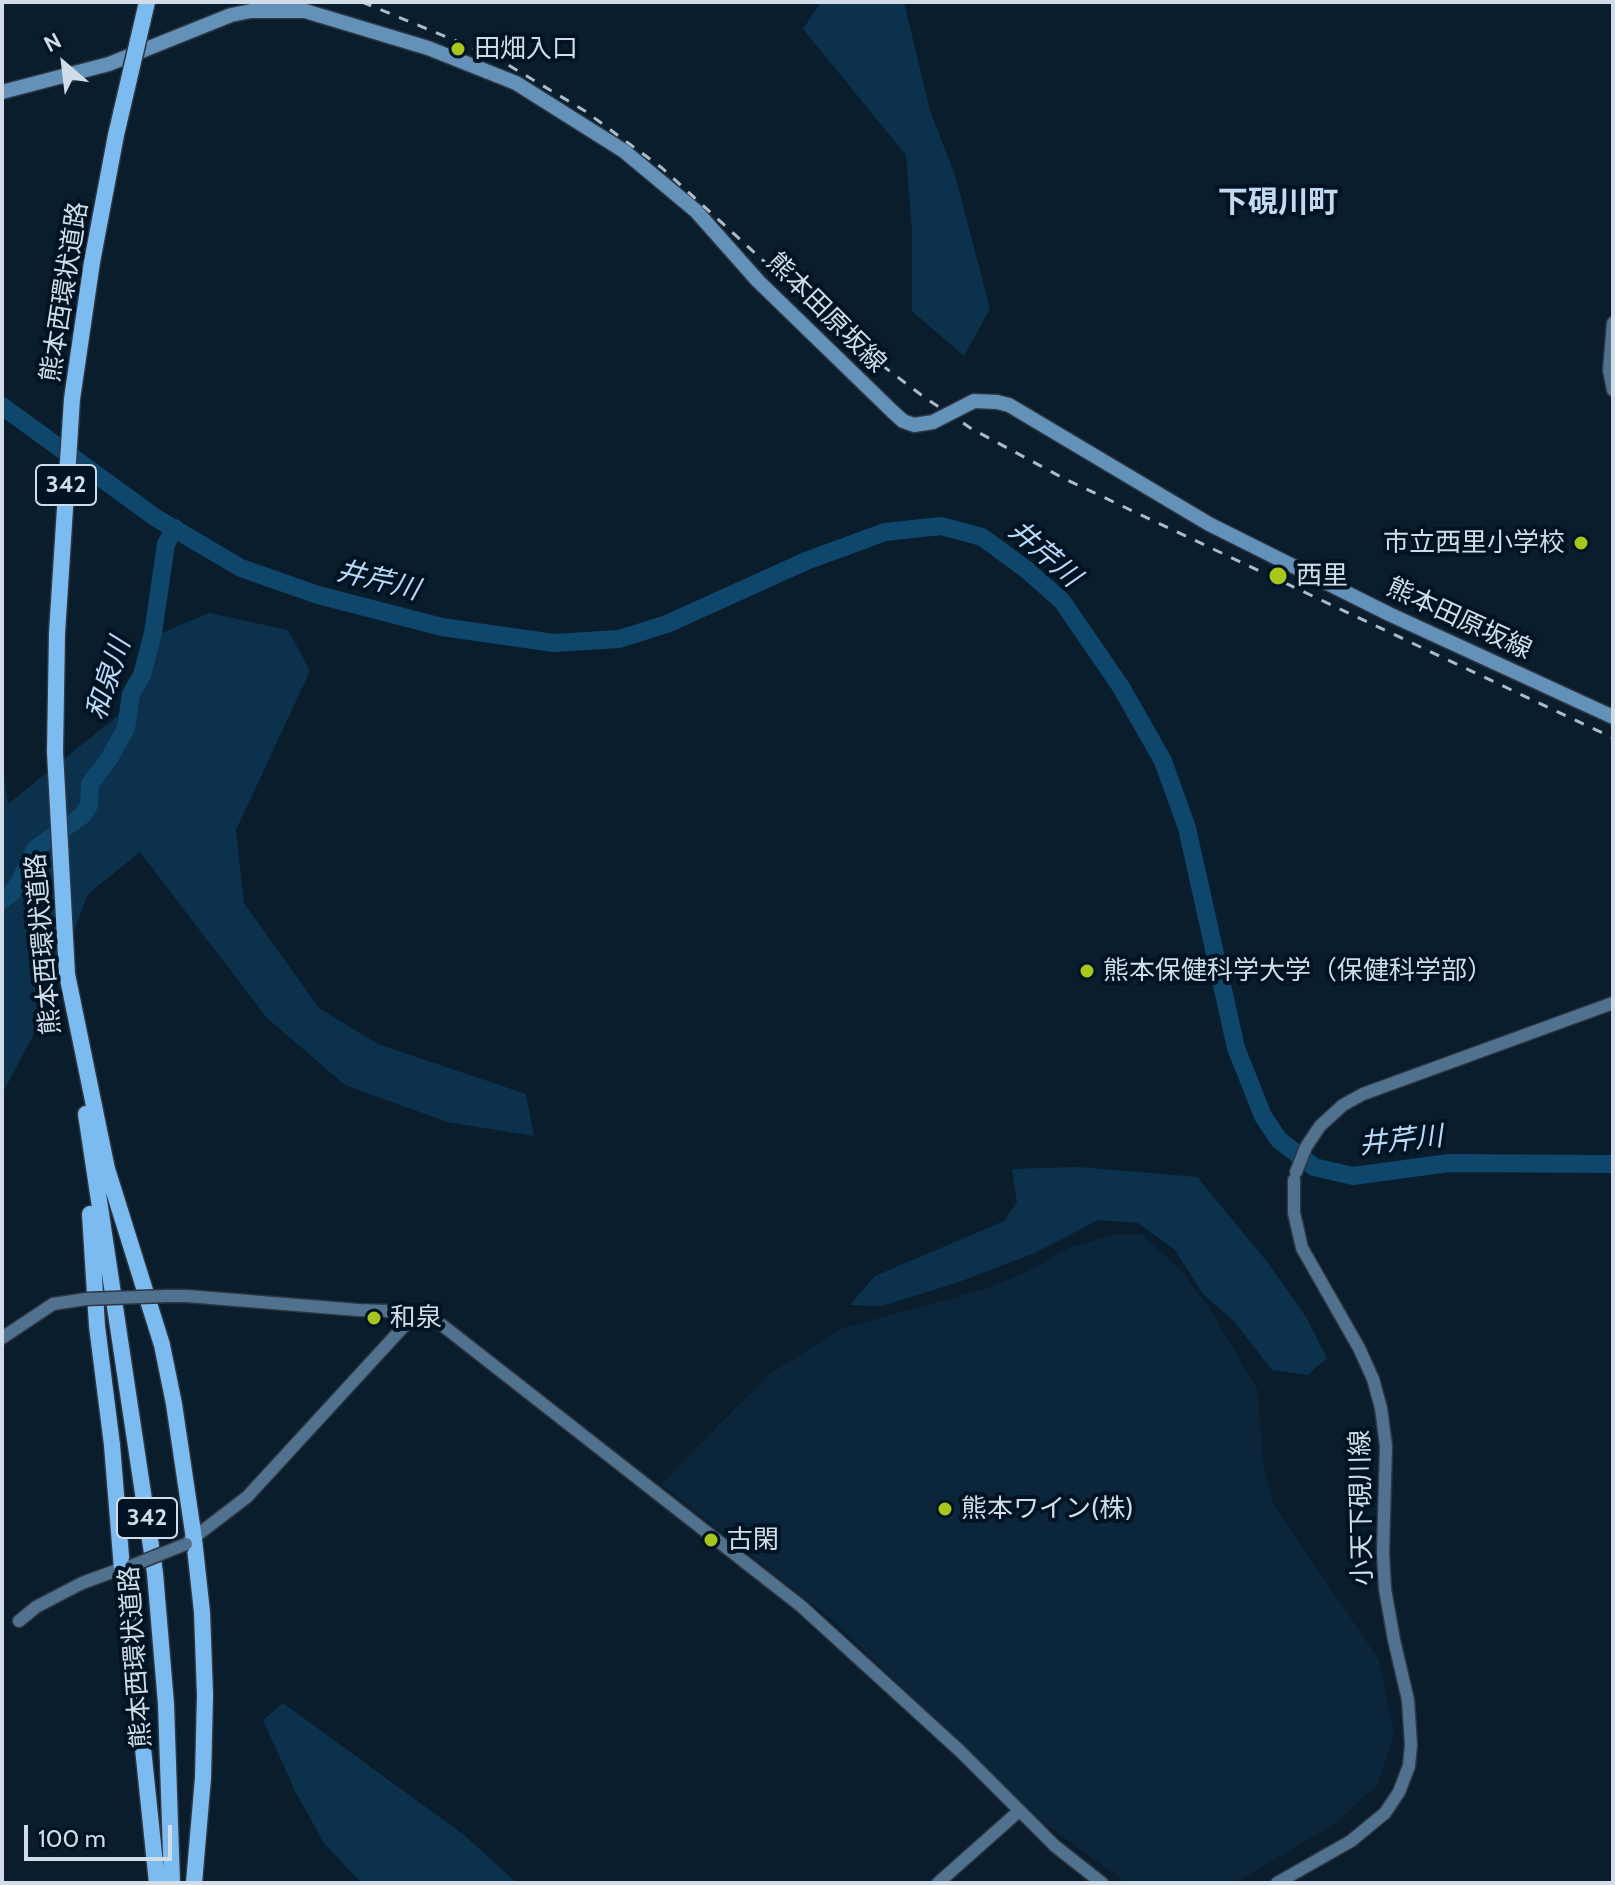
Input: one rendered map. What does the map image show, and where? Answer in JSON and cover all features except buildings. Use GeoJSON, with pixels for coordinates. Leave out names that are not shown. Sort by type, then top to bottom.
{"type":"FeatureCollection","features":[{"type":"Feature","properties":{"kind":"highway","name":"熊本西環状道路"},"geometry":{"type":"LineString","coordinates":[[147,2],[116,135],[92,262],[72,399],[58,605],[55,752],[67,974],[91,1157],[155,1573],[166,1704],[172,1883]]}},
{"type":"Feature","properties":{"kind":"highway"},"geometry":{"type":"LineString","coordinates":[[67,974],[107,1169],[162,1345],[174,1404],[190,1541],[202,1612],[205,1695],[203,1778],[194,1883]]}},
{"type":"Feature","properties":{"kind":"highway"},"geometry":{"type":"LineString","coordinates":[[91,1157],[89,1199],[97,1326],[126,1568],[157,1883]]}},
{"type":"Feature","properties":{"kind":"main road","name":"熊本田原坂線"},"geometry":{"type":"LineString","coordinates":[[2,92],[109,64],[231,15],[251,11],[305,11],[428,48],[516,83],[624,151],[696,211],[758,281],[903,421],[914,425],[933,422],[974,401],[1009,405],[1209,524],[1389,614],[1613,717]]}},
{"type":"Feature","properties":{"kind":"street"},"geometry":{"type":"LineString","coordinates":[[1613,323],[1609,370],[1613,390]]}},
{"type":"Feature","properties":{"kind":"street","name":"小天下硯川線"},"geometry":{"type":"LineString","coordinates":[[1277,1883],[1351,1841],[1385,1813],[1399,1792],[1409,1766],[1411,1745],[1408,1700],[1385,1589],[1386,1446],[1381,1408],[1373,1379],[1359,1348],[1302,1248],[1294,1213],[1296,1173],[1316,1131],[1343,1105],[1363,1094],[1613,1003]]}},
{"type":"Feature","properties":{"kind":"street"},"geometry":{"type":"LineString","coordinates":[[2,1338],[53,1304],[86,1299],[166,1296],[417,1312],[458,1336],[801,1606],[960,1751],[1055,1846],[1102,1883]]}},
{"type":"Feature","properties":{"kind":"street"},"geometry":{"type":"LineString","coordinates":[[19,1621],[36,1607],[82,1583],[190,1541],[247,1497],[417,1312]]}},
{"type":"Feature","properties":{"kind":"street"},"geometry":{"type":"LineString","coordinates":[[938,1883],[1019,1811]]}},
{"type":"Feature","properties":{"kind":"shaded area"},"geometry":{"type":"Polygon","coordinates":[[[821,2],[904,2],[930,111],[955,175],[990,309],[964,356],[912,311],[912,230],[906,155],[803,29],[821,2]]]}},
{"type":"Feature","properties":{"kind":"shaded area"},"geometry":{"type":"Polygon","coordinates":[[[209,613],[288,630],[310,671],[236,830],[244,903],[319,1008],[378,1044],[526,1094],[534,1136],[447,1122],[345,1085],[267,1018],[140,852],[88,894],[34,1034],[2,1094],[2,759],[8,804],[136,701],[157,635],[209,613]]]}},
{"type":"Feature","properties":{"kind":"shaded area"},"geometry":{"type":"Polygon","coordinates":[[[1078,1167],[1197,1177],[1268,1263],[1306,1317],[1327,1358],[1308,1375],[1272,1370],[1234,1321],[1203,1294],[1175,1250],[1138,1223],[1098,1220],[1035,1253],[959,1282],[882,1306],[850,1305],[875,1276],[1004,1221],[1017,1202],[1012,1169],[1078,1167]]]}},
{"type":"Feature","properties":{"kind":"shaded area"},"geometry":{"type":"Polygon","coordinates":[[[1141,1234],[1183,1272],[1215,1317],[1258,1391],[1263,1462],[1273,1503],[1379,1660],[1394,1734],[1378,1784],[1336,1823],[1235,1883],[1127,1883],[1041,1821],[831,1619],[661,1484],[767,1376],[840,1329],[989,1288],[1071,1247],[1112,1235],[1141,1234]]]}},
{"type":"Feature","properties":{"kind":"shaded area"},"geometry":{"type":"Polygon","coordinates":[[[283,1703],[464,1835],[517,1883],[361,1883],[324,1843],[296,1793],[263,1720],[283,1703]]]}},
{"type":"Feature","properties":{"kind":"waterway","name":"井芹川"},"geometry":{"type":"LineString","coordinates":[[2,406],[156,518],[241,568],[318,595],[442,627],[554,643],[619,639],[667,624],[806,561],[885,532],[941,526],[982,537],[1062,601],[1121,687],[1163,761],[1187,828],[1236,1048],[1263,1116],[1279,1140],[1314,1167],[1353,1176],[1449,1163],[1613,1164]]}},
{"type":"Feature","properties":{"kind":"waterway","name":"和泉川"},"geometry":{"type":"LineString","coordinates":[[2,900],[12,893],[20,881],[35,849],[83,815],[89,805],[90,784],[126,728],[131,694],[142,675],[153,633],[166,544],[175,528]]}},
{"type":"Feature","properties":{"kind":"railway"},"geometry":{"type":"LineString","coordinates":[[362,2],[495,57],[585,111],[662,168],[859,348],[972,429],[1065,479],[1613,738]]}},
{"type":"Feature","properties":{"kind":"place","name":"田畑入口"},"geometry":{"type":"Point","coordinates":[458,49]}},
{"type":"Feature","properties":{"kind":"place","name":"市立西里小学校"},"geometry":{"type":"Point","coordinates":[1581,543]}},
{"type":"Feature","properties":{"kind":"place","name":"西里"},"geometry":{"type":"Point","coordinates":[1278,576]}},
{"type":"Feature","properties":{"kind":"place","name":"熊本保健科学大学（保健科学部）"},"geometry":{"type":"Point","coordinates":[1087,971]}},
{"type":"Feature","properties":{"kind":"place","name":"和泉"},"geometry":{"type":"Point","coordinates":[374,1318]}},
{"type":"Feature","properties":{"kind":"place","name":"熊本ワイン(株)"},"geometry":{"type":"Point","coordinates":[945,1509]}},
{"type":"Feature","properties":{"kind":"place","name":"古閑"},"geometry":{"type":"Point","coordinates":[711,1540]}},
{"type":"Feature","properties":{"kind":"district","name":"下硯川町"},"geometry":{"type":"Point","coordinates":[1278,203]}}]}
